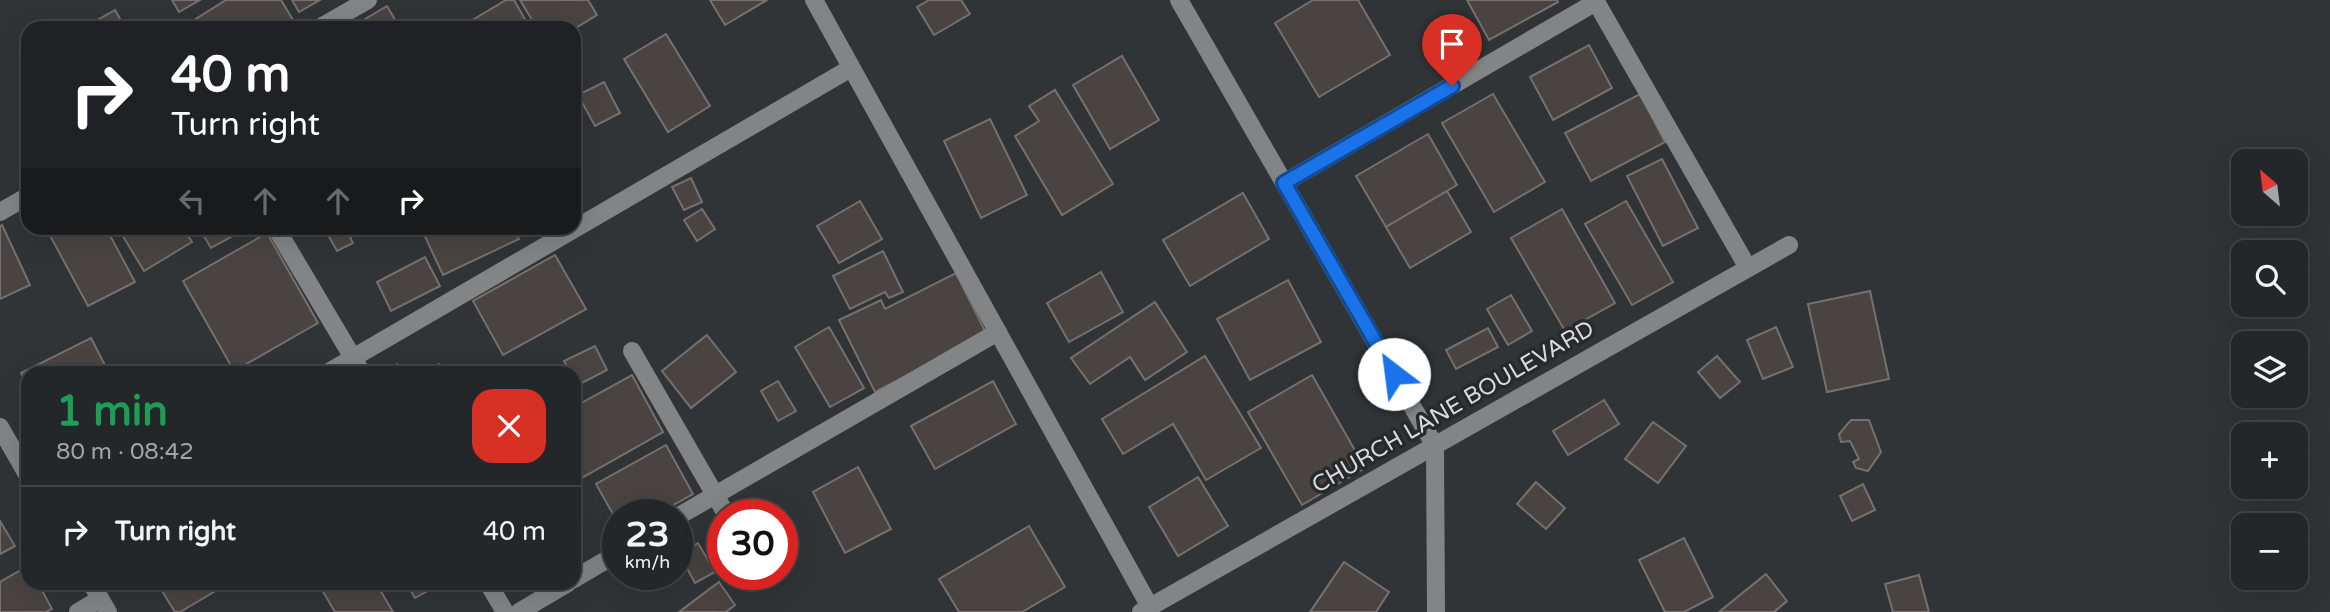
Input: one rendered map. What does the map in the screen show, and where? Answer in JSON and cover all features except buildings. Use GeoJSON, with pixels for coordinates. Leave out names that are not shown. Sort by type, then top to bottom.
{"type":"FeatureCollection","features":[{"type":"Feature","properties":{"kind":"street"},"geometry":{"type":"LineString","coordinates":[[331,21],[368,0]]}},
{"type":"Feature","properties":{"kind":"street"},"geometry":{"type":"LineString","coordinates":[[814,0],[998,332],[1145,610]]}},
{"type":"Feature","properties":{"kind":"street"},"geometry":{"type":"LineString","coordinates":[[1179,0],[1435,446],[1436,612]]}},
{"type":"Feature","properties":{"kind":"street"},"geometry":{"type":"LineString","coordinates":[[1284,183],[1596,1],[1748,268]]}},
{"type":"Feature","properties":{"kind":"street"},"geometry":{"type":"LineString","coordinates":[[581,231],[851,68]]}},
{"type":"Feature","properties":{"kind":"street"},"geometry":{"type":"LineString","coordinates":[[0,212],[21,200]]}},
{"type":"Feature","properties":{"kind":"street"},"geometry":{"type":"LineString","coordinates":[[280,235],[358,365],[574,235]]}},
{"type":"Feature","properties":{"kind":"street","name":"CHURCH LANE BOULEVARD"},"geometry":{"type":"LineString","coordinates":[[1145,610],[1789,245]]}},
{"type":"Feature","properties":{"kind":"street"},"geometry":{"type":"LineString","coordinates":[[693,507],[998,332]]}},
{"type":"Feature","properties":{"kind":"street"},"geometry":{"type":"LineString","coordinates":[[632,351],[717,499]]}},
{"type":"Feature","properties":{"kind":"street"},"geometry":{"type":"LineString","coordinates":[[0,427],[5,449],[21,468]]}},
{"type":"Feature","properties":{"kind":"street"},"geometry":{"type":"LineString","coordinates":[[581,575],[602,562]]}},
{"type":"Feature","properties":{"kind":"street"},"geometry":{"type":"LineString","coordinates":[[492,590],[505,612]]}},
{"type":"Feature","properties":{"kind":"street"},"geometry":{"type":"LineString","coordinates":[[519,612],[556,590]]}},
{"type":"Feature","properties":{"kind":"street"},"geometry":{"type":"LineString","coordinates":[[78,612],[104,605]]}},
{"type":"Feature","properties":{"kind":"route"},"geometry":{"type":"LineString","coordinates":[[1394,374],[1284,183],[1452,86]]}}]}
